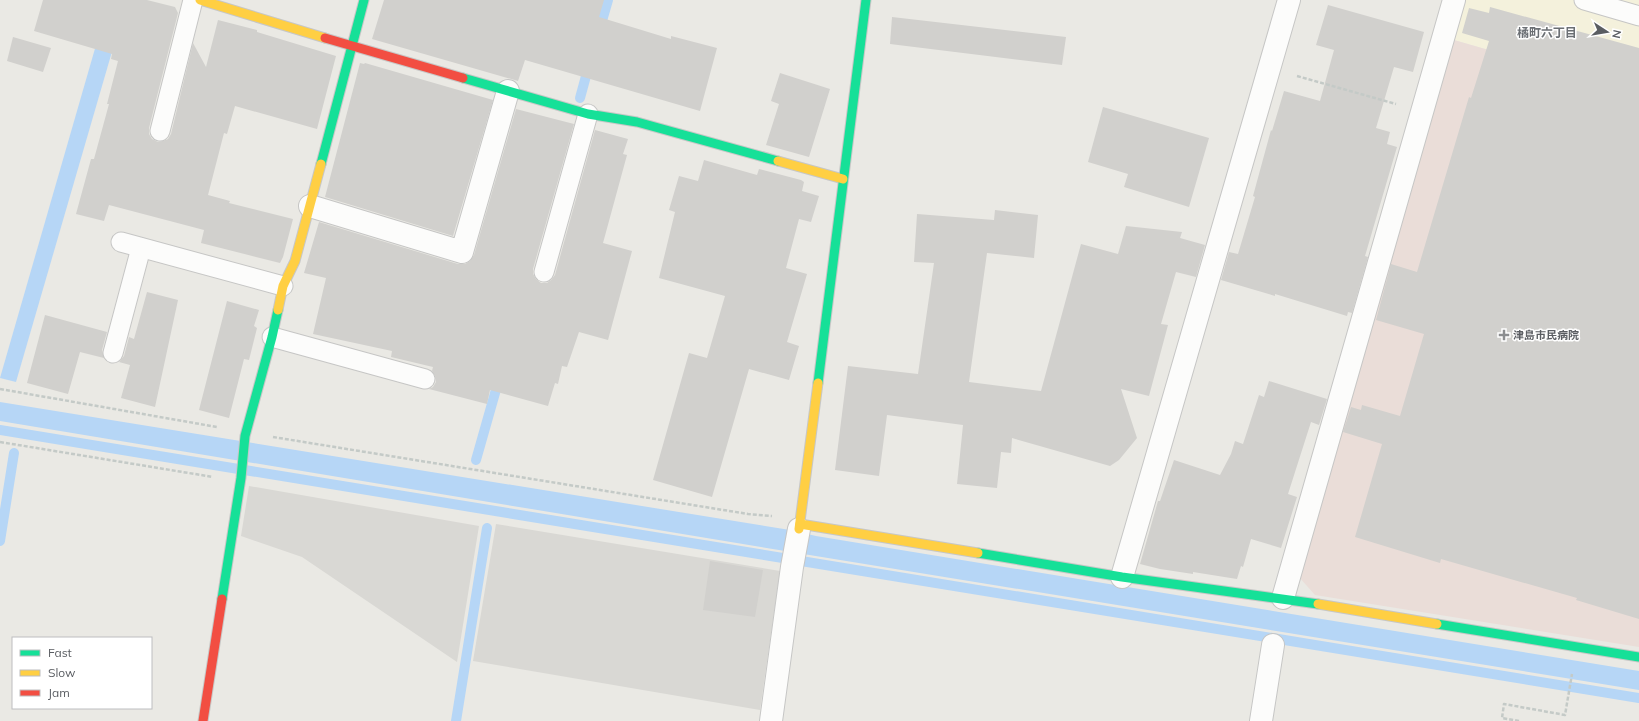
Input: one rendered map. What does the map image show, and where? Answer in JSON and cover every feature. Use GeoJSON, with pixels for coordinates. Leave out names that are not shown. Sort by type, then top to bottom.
{"type":"FeatureCollection","features":[{"type":"Feature","properties":{"kind":"street"},"geometry":{"type":"LineString","coordinates":[[200,0],[352,46],[588,114],[637,122],[843,179]]}},
{"type":"Feature","properties":{"kind":"street"},"geometry":{"type":"LineString","coordinates":[[203,721],[241,480],[246,434],[272,337],[283,286],[295,261],[364,0]]}},
{"type":"Feature","properties":{"kind":"street"},"geometry":{"type":"LineString","coordinates":[[771,721],[792,567],[800,524],[866,0]]}},
{"type":"Feature","properties":{"kind":"street"},"geometry":{"type":"LineString","coordinates":[[1122,577],[1289,0]]}},
{"type":"Feature","properties":{"kind":"street"},"geometry":{"type":"LineString","coordinates":[[1282,598],[1454,0]]}},
{"type":"Feature","properties":{"kind":"street"},"geometry":{"type":"LineString","coordinates":[[310,206],[462,252],[508,91]]}},
{"type":"Feature","properties":{"kind":"street"},"geometry":{"type":"LineString","coordinates":[[800,524],[1122,577],[1282,598],[1639,657]]}},
{"type":"Feature","properties":{"kind":"street"},"geometry":{"type":"LineString","coordinates":[[1261,721],[1273,645]]}},
{"type":"Feature","properties":{"kind":"lane"},"geometry":{"type":"LineString","coordinates":[[160,131],[194,0]]}},
{"type":"Feature","properties":{"kind":"lane"},"geometry":{"type":"LineString","coordinates":[[1584,0],[1639,16]]}},
{"type":"Feature","properties":{"kind":"lane"},"geometry":{"type":"LineString","coordinates":[[544,272],[588,114]]}},
{"type":"Feature","properties":{"kind":"lane"},"geometry":{"type":"LineString","coordinates":[[121,242],[283,286]]}},
{"type":"Feature","properties":{"kind":"lane"},"geometry":{"type":"LineString","coordinates":[[113,354],[141,248]]}},
{"type":"Feature","properties":{"kind":"lane"},"geometry":{"type":"LineString","coordinates":[[272,337],[425,379]]}},
{"type":"Feature","properties":{"kind":"path"},"geometry":{"type":"LineString","coordinates":[[1269,68],[1422,112]]}},
{"type":"Feature","properties":{"kind":"path"},"geometry":{"type":"LineString","coordinates":[[0,389],[246,434],[740,512],[800,524]]}},
{"type":"Feature","properties":{"kind":"path"},"geometry":{"type":"LineString","coordinates":[[0,442],[241,480]]}},
{"type":"Feature","properties":{"kind":"path"},"geometry":{"type":"LineString","coordinates":[[1518,721],[1502,718],[1504,704],[1565,715],[1573,669]]}},
{"type":"Feature","properties":{"kind":"shaded area"},"geometry":{"type":"Polygon","coordinates":[[[1466,0],[1639,0],[1639,93],[1454,40],[1466,0]]]}},
{"type":"Feature","properties":{"kind":"shaded area","name":"津島市民病院"},"geometry":{"type":"Polygon","coordinates":[[[1454,40],[1639,93],[1639,647],[1315,595],[1299,577],[1454,40]]]}},
{"type":"Feature","properties":{"kind":"shaded area"},"geometry":{"type":"Polygon","coordinates":[[[249,486],[479,526],[457,662],[302,557],[241,536],[249,486]]]}},
{"type":"Feature","properties":{"kind":"shaded area"},"geometry":{"type":"Polygon","coordinates":[[[496,524],[780,571],[760,710],[473,661],[496,524]]]}},
{"type":"Feature","properties":{"kind":"water"},"geometry":{"type":"Polygon","coordinates":[[[109,0],[127,0],[16,382],[0,378],[109,0]]]}},
{"type":"Feature","properties":{"kind":"water"},"geometry":{"type":"Polygon","coordinates":[[[0,402],[790,530],[816,536],[1639,671],[1639,690],[0,421],[0,402]]]}},
{"type":"Feature","properties":{"kind":"building"},"geometry":{"type":"Polygon","coordinates":[[[43,0],[147,0],[175,7],[178,13],[149,128],[149,134],[152,139],[158,142],[168,139],[171,134],[193,43],[206,67],[218,20],[257,30],[257,32],[336,56],[317,129],[235,106],[227,134],[224,133],[208,195],[230,201],[229,203],[293,219],[280,263],[201,243],[204,230],[109,205],[104,221],[76,214],[91,159],[94,159],[109,104],[107,104],[118,61],[111,59],[112,54],[34,31],[43,0]]]}},
{"type":"Feature","properties":{"kind":"building"},"geometry":{"type":"Polygon","coordinates":[[[384,0],[604,0],[599,17],[671,39],[671,36],[717,48],[700,111],[525,60],[518,81],[372,39],[384,0]]]}},
{"type":"Feature","properties":{"kind":"building"},"geometry":{"type":"Polygon","coordinates":[[[1328,5],[1424,32],[1413,72],[1394,67],[1376,128],[1390,132],[1387,144],[1397,147],[1365,256],[1368,257],[1352,313],[1348,312],[1347,316],[1275,294],[1275,296],[1221,280],[1229,252],[1238,254],[1255,197],[1253,196],[1271,130],[1272,131],[1284,91],[1320,101],[1334,50],[1316,45],[1328,5]]]}},
{"type":"Feature","properties":{"kind":"building","name":"津島市民病院"},"geometry":{"type":"Polygon","coordinates":[[[1490,7],[1639,48],[1639,619],[1576,600],[1577,598],[1441,559],[1440,563],[1355,537],[1382,444],[1343,432],[1351,407],[1361,410],[1362,405],[1400,416],[1424,334],[1376,320],[1391,264],[1417,272],[1469,97],[1471,98],[1489,41],[1462,33],[1469,8],[1489,13],[1490,7]]]}},
{"type":"Feature","properties":{"kind":"building"},"geometry":{"type":"Polygon","coordinates":[[[892,17],[1066,37],[1062,65],[890,44],[892,17]]]}},
{"type":"Feature","properties":{"kind":"building"},"geometry":{"type":"Polygon","coordinates":[[[13,37],[51,48],[43,72],[7,61],[13,37]]]}},
{"type":"Feature","properties":{"kind":"building"},"geometry":{"type":"Polygon","coordinates":[[[360,63],[365,63],[493,100],[453,236],[325,197],[360,63]]]}},
{"type":"Feature","properties":{"kind":"building"},"geometry":{"type":"Polygon","coordinates":[[[780,73],[830,89],[809,157],[766,145],[779,104],[771,101],[780,73]]]}},
{"type":"Feature","properties":{"kind":"building"},"geometry":{"type":"Polygon","coordinates":[[[1103,107],[1209,138],[1189,207],[1124,187],[1128,174],[1088,162],[1103,107]]]}},
{"type":"Feature","properties":{"kind":"building"},"geometry":{"type":"Polygon","coordinates":[[[516,109],[574,124],[533,269],[533,274],[541,283],[547,283],[555,275],[595,130],[628,139],[623,154],[627,155],[603,243],[632,251],[608,340],[579,332],[567,367],[562,366],[558,384],[555,383],[548,406],[490,390],[487,404],[429,389],[433,387],[436,382],[432,371],[433,367],[391,357],[392,351],[313,334],[326,278],[304,273],[319,222],[458,264],[465,264],[470,261],[474,255],[516,109]]]}},
{"type":"Feature","properties":{"kind":"building"},"geometry":{"type":"Polygon","coordinates":[[[704,160],[757,175],[759,169],[801,180],[804,182],[802,191],[819,196],[811,222],[799,219],[786,268],[807,274],[787,342],[799,346],[789,380],[749,369],[712,497],[653,480],[689,353],[707,358],[725,296],[659,278],[675,212],[669,210],[679,176],[698,181],[704,160]]]}},
{"type":"Feature","properties":{"kind":"building"},"geometry":{"type":"Polygon","coordinates":[[[995,210],[1038,215],[1034,258],[987,253],[969,382],[1041,391],[1081,244],[1118,254],[1126,226],[1182,232],[1180,238],[1205,245],[1196,277],[1176,272],[1161,324],[1168,325],[1149,396],[1121,389],[1137,438],[1119,460],[1110,466],[1012,438],[1011,453],[1001,452],[997,488],[957,484],[963,425],[887,415],[879,476],[835,470],[848,366],[918,374],[934,263],[914,262],[917,214],[994,220],[995,210]]]}},
{"type":"Feature","properties":{"kind":"building"},"geometry":{"type":"Polygon","coordinates":[[[147,292],[178,300],[155,407],[121,398],[130,365],[119,362],[124,356],[129,337],[134,339],[147,292]]]}},
{"type":"Feature","properties":{"kind":"building"},"geometry":{"type":"Polygon","coordinates":[[[227,301],[259,310],[254,326],[257,328],[249,360],[244,359],[229,418],[199,410],[227,301]]]}},
{"type":"Feature","properties":{"kind":"building"},"geometry":{"type":"Polygon","coordinates":[[[45,315],[107,332],[102,350],[104,358],[80,352],[68,394],[27,383],[45,315]]]}},
{"type":"Feature","properties":{"kind":"building"},"geometry":{"type":"Polygon","coordinates":[[[1269,381],[1327,399],[1319,425],[1311,422],[1288,494],[1297,497],[1281,548],[1251,539],[1243,567],[1241,566],[1237,579],[1193,572],[1193,574],[1160,569],[1140,564],[1158,501],[1160,501],[1174,460],[1220,475],[1231,454],[1235,441],[1243,444],[1259,395],[1264,397],[1269,381]]]}},
{"type":"Feature","properties":{"kind":"building"},"geometry":{"type":"Polygon","coordinates":[[[710,561],[763,570],[755,617],[703,610],[710,561]]]}},
{"type":"Feature","properties":{"kind":"waterway"},"geometry":{"type":"LineString","coordinates":[[599,31],[608,0]]}},
{"type":"Feature","properties":{"kind":"waterway"},"geometry":{"type":"LineString","coordinates":[[580,98],[589,65]]}},
{"type":"Feature","properties":{"kind":"waterway"},"geometry":{"type":"LineString","coordinates":[[476,460],[499,379]]}},
{"type":"Feature","properties":{"kind":"waterway"},"geometry":{"type":"LineString","coordinates":[[0,430],[1639,698]]}},
{"type":"Feature","properties":{"kind":"waterway"},"geometry":{"type":"LineString","coordinates":[[0,541],[14,453]]}},
{"type":"Feature","properties":{"kind":"waterway"},"geometry":{"type":"LineString","coordinates":[[456,721],[487,528]]}},
{"type":"Feature","properties":{"kind":"traffic: fast"},"geometry":{"type":"LineString","coordinates":[[321,164],[364,0]]}},
{"type":"Feature","properties":{"kind":"traffic: fast"},"geometry":{"type":"LineString","coordinates":[[818,383],[866,0]]}},
{"type":"Feature","properties":{"kind":"traffic: fast"},"geometry":{"type":"LineString","coordinates":[[463,78],[588,114],[637,122],[778,161]]}},
{"type":"Feature","properties":{"kind":"traffic: fast"},"geometry":{"type":"LineString","coordinates":[[222,599],[241,478],[245,436],[278,310]]}},
{"type":"Feature","properties":{"kind":"traffic: fast"},"geometry":{"type":"LineString","coordinates":[[978,553],[1122,577],[1318,604]]}},
{"type":"Feature","properties":{"kind":"traffic: fast"},"geometry":{"type":"LineString","coordinates":[[1437,624],[1639,657]]}},
{"type":"Feature","properties":{"kind":"traffic: slow"},"geometry":{"type":"LineString","coordinates":[[200,0],[325,38]]}},
{"type":"Feature","properties":{"kind":"traffic: slow"},"geometry":{"type":"LineString","coordinates":[[778,161],[843,179]]}},
{"type":"Feature","properties":{"kind":"traffic: slow"},"geometry":{"type":"LineString","coordinates":[[278,310],[283,286],[295,261],[321,164]]}},
{"type":"Feature","properties":{"kind":"traffic: slow"},"geometry":{"type":"LineString","coordinates":[[799,529],[818,383]]}},
{"type":"Feature","properties":{"kind":"traffic: slow"},"geometry":{"type":"LineString","coordinates":[[800,524],[978,553]]}},
{"type":"Feature","properties":{"kind":"traffic: slow"},"geometry":{"type":"LineString","coordinates":[[1318,604],[1437,624]]}},
{"type":"Feature","properties":{"kind":"traffic: jam"},"geometry":{"type":"LineString","coordinates":[[325,38],[463,78]]}},
{"type":"Feature","properties":{"kind":"traffic: jam"},"geometry":{"type":"LineString","coordinates":[[203,721],[222,599]]}},
{"type":"Feature","properties":{"kind":"place","name":"津島市民病院"},"geometry":{"type":"Point","coordinates":[1504,335]}},
{"type":"Feature","properties":{"kind":"district","name":"橘町六丁目"},"geometry":{"type":"Point","coordinates":[1547,32]}}]}
